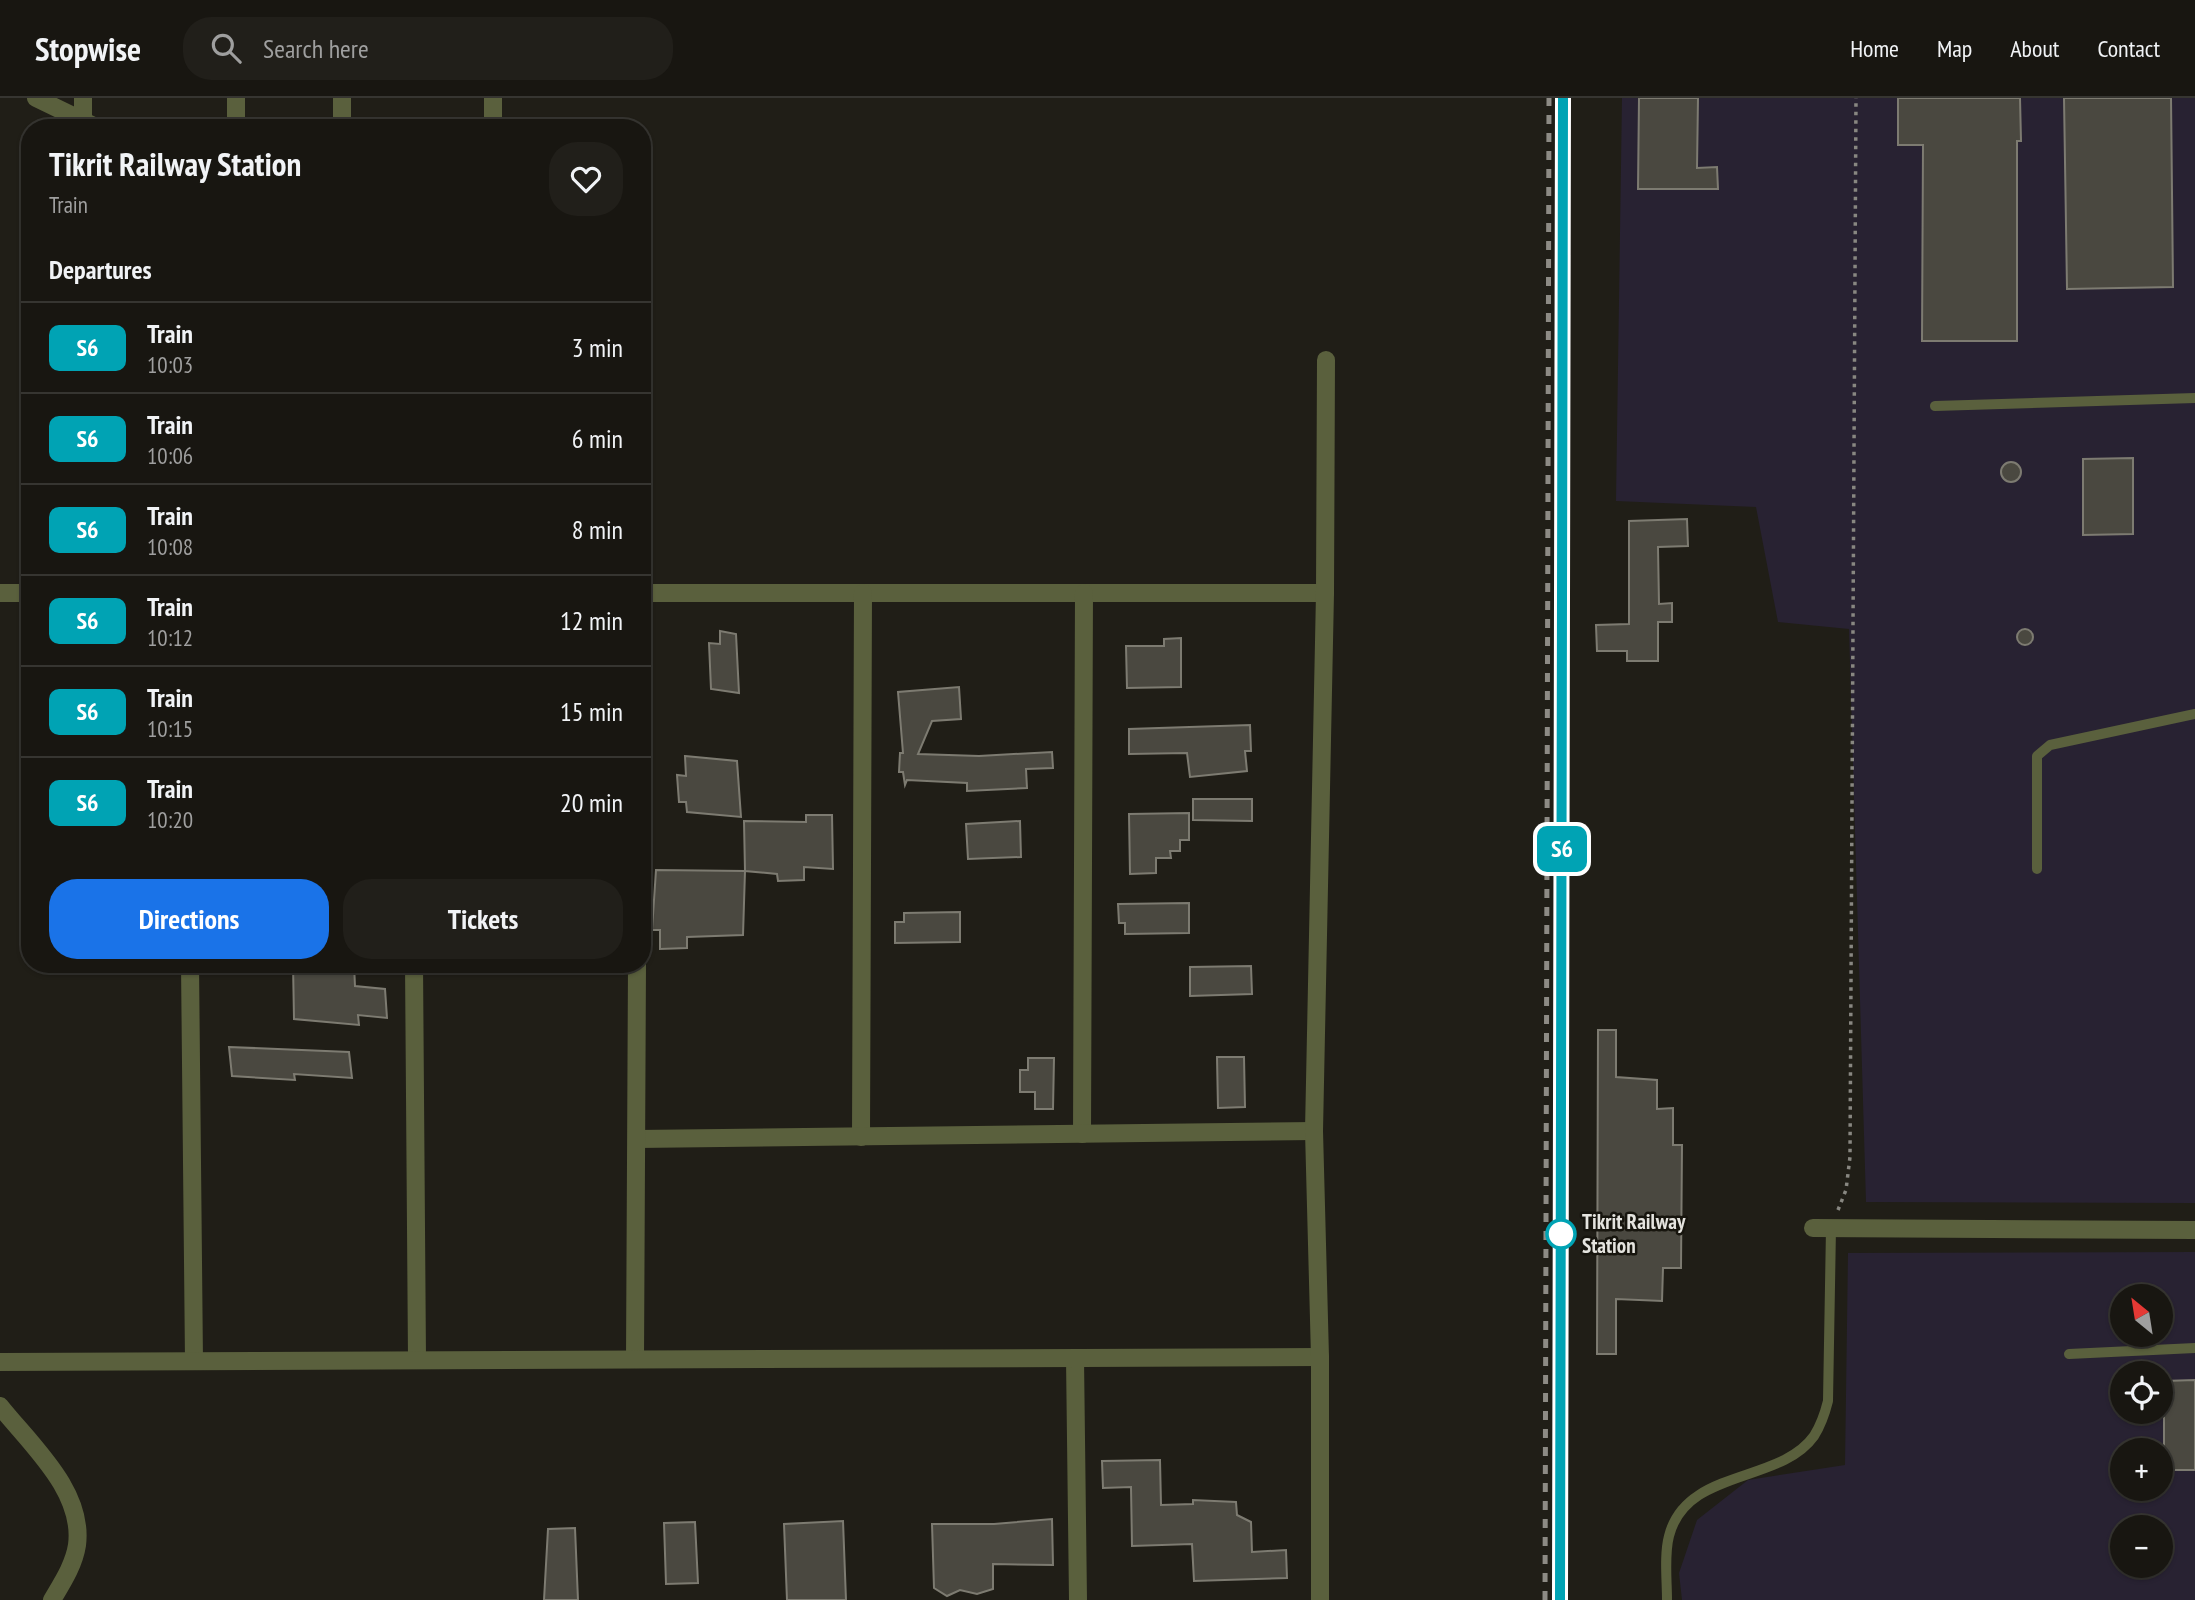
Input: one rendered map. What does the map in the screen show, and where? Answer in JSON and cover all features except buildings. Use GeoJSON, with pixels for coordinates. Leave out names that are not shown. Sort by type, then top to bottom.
{"type":"FeatureCollection","features":[{"type":"Feature","properties":{"kind":"street"},"geometry":{"type":"LineString","coordinates":[[36,98],[80,119]]}},
{"type":"Feature","properties":{"kind":"street"},"geometry":{"type":"LineString","coordinates":[[83,98],[89,119]]}},
{"type":"Feature","properties":{"kind":"street"},"geometry":{"type":"LineString","coordinates":[[236,98],[236,119]]}},
{"type":"Feature","properties":{"kind":"street"},"geometry":{"type":"LineString","coordinates":[[342,98],[342,119]]}},
{"type":"Feature","properties":{"kind":"street"},"geometry":{"type":"LineString","coordinates":[[493,98],[493,119]]}},
{"type":"Feature","properties":{"kind":"street"},"geometry":{"type":"LineString","coordinates":[[1320,1600],[1320,1357],[1314,1131],[1325,593],[1326,360]]}},
{"type":"Feature","properties":{"kind":"street"},"geometry":{"type":"LineString","coordinates":[[0,593],[21,593]]}},
{"type":"Feature","properties":{"kind":"street"},"geometry":{"type":"LineString","coordinates":[[651,593],[1325,593]]}},
{"type":"Feature","properties":{"kind":"street"},"geometry":{"type":"LineString","coordinates":[[861,1137],[863,593]]}},
{"type":"Feature","properties":{"kind":"street"},"geometry":{"type":"LineString","coordinates":[[1082,1134],[1084,593]]}},
{"type":"Feature","properties":{"kind":"street"},"geometry":{"type":"LineString","coordinates":[[190,973],[194,1361]]}},
{"type":"Feature","properties":{"kind":"street"},"geometry":{"type":"LineString","coordinates":[[414,973],[417,1359]]}},
{"type":"Feature","properties":{"kind":"street"},"geometry":{"type":"LineString","coordinates":[[635,1359],[637,973]]}},
{"type":"Feature","properties":{"kind":"street"},"geometry":{"type":"LineString","coordinates":[[637,1139],[1314,1131]]}},
{"type":"Feature","properties":{"kind":"street"},"geometry":{"type":"LineString","coordinates":[[1821,1228],[2195,1230]]}},
{"type":"Feature","properties":{"kind":"street"},"geometry":{"type":"LineString","coordinates":[[0,1362],[1320,1357]]}},
{"type":"Feature","properties":{"kind":"street"},"geometry":{"type":"LineString","coordinates":[[1075,1358],[1078,1600]]}},
{"type":"Feature","properties":{"kind":"street"},"geometry":{"type":"LineString","coordinates":[[0,1406],[59,1480],[71,1502],[77,1524],[77,1546],[70,1569],[52,1600]]}},
{"type":"Feature","properties":{"kind":"lane"},"geometry":{"type":"LineString","coordinates":[[1935,406],[2195,398]]}},
{"type":"Feature","properties":{"kind":"lane"},"geometry":{"type":"LineString","coordinates":[[2037,869],[2037,756],[2050,745],[2195,714]]}},
{"type":"Feature","properties":{"kind":"lane"},"geometry":{"type":"LineString","coordinates":[[1667,1600],[1669,1535],[1679,1514],[1696,1497],[1721,1482],[1794,1454],[1813,1437],[1824,1417],[1828,1401],[1821,1228]]}},
{"type":"Feature","properties":{"kind":"lane"},"geometry":{"type":"LineString","coordinates":[[2069,1353],[2195,1348]]}},
{"type":"Feature","properties":{"kind":"path"},"geometry":{"type":"LineString","coordinates":[[1821,1228],[1846,1190],[1850,1157],[1856,98]]}},
{"type":"Feature","properties":{"kind":"shaded area"},"geometry":{"type":"Polygon","coordinates":[[[1622,98],[2195,98],[2195,1203],[1866,1202],[1849,629],[1778,622],[1756,507],[1616,501],[1622,98]]]}},
{"type":"Feature","properties":{"kind":"shaded area"},"geometry":{"type":"Polygon","coordinates":[[[2195,1252],[2195,1600],[1682,1600],[1679,1573],[1697,1520],[1748,1480],[1845,1465],[1848,1253],[2195,1252]]]}},
{"type":"Feature","properties":{"kind":"railway"},"geometry":{"type":"LineString","coordinates":[[1545,1600],[1549,98]]}},
{"type":"Feature","properties":{"kind":"railway"},"geometry":{"type":"LineString","coordinates":[[1560,1600],[1563,98]]}},
{"type":"Feature","properties":{"kind":"train","name":"S6"},"geometry":{"type":"LineString","coordinates":[[1560,1600],[1563,98]]}},
{"type":"Feature","properties":{"kind":"place","name":"Tikrit Railway Station"},"geometry":{"type":"Point","coordinates":[1561,1234]}}]}
